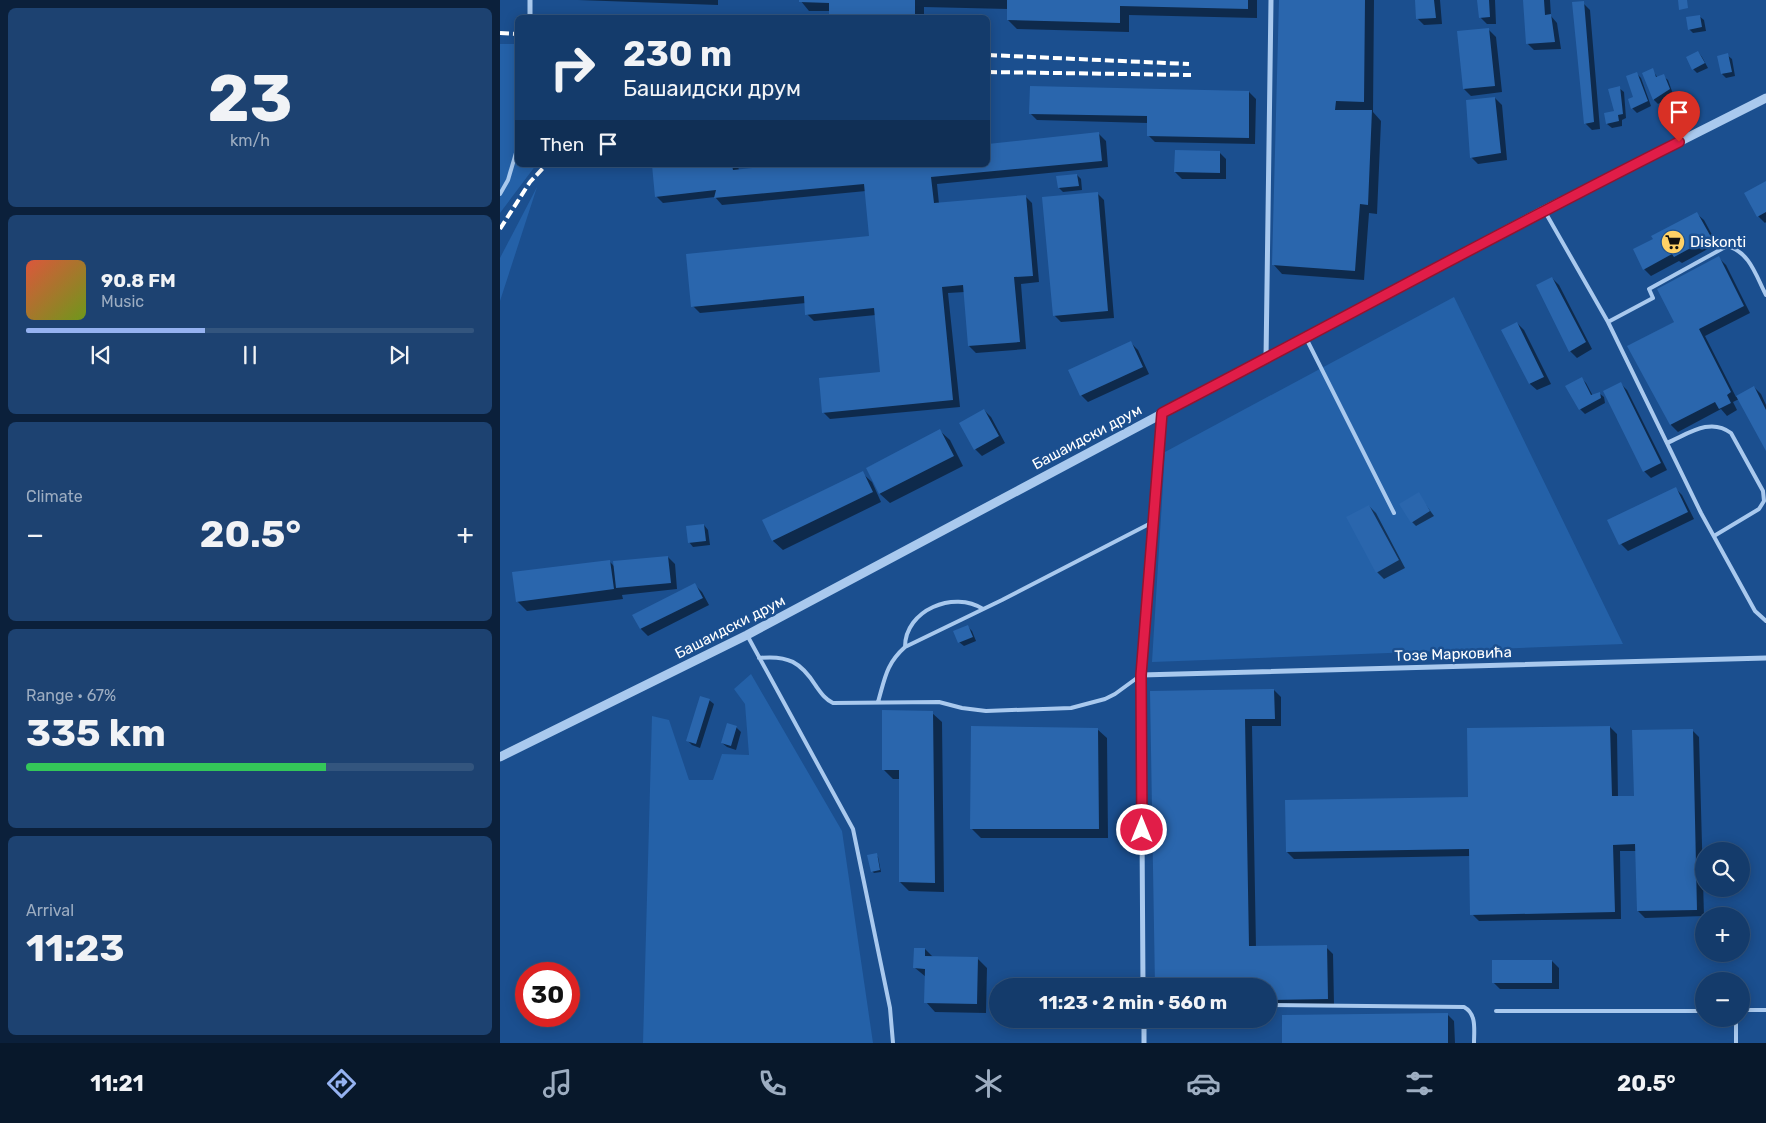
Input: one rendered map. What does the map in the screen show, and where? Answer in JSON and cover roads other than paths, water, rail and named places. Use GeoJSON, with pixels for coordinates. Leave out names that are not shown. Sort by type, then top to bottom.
{"type":"FeatureCollection","features":[{"type":"Feature","properties":{"kind":"street"},"geometry":{"type":"LineString","coordinates":[[530,0],[530,15]]}},
{"type":"Feature","properties":{"kind":"street"},"geometry":{"type":"LineString","coordinates":[[1266,359],[1271,0]]}},
{"type":"Feature","properties":{"kind":"street","name":"Башаидски друм"},"geometry":{"type":"LineString","coordinates":[[500,757],[747,635],[1544,210],[1766,98]]}},
{"type":"Feature","properties":{"kind":"street"},"geometry":{"type":"LineString","coordinates":[[1143,978],[1141,675],[1162,413]]}},
{"type":"Feature","properties":{"kind":"street","name":"Тозе Марковића"},"geometry":{"type":"LineString","coordinates":[[1141,675],[1766,658]]}},
{"type":"Feature","properties":{"kind":"street"},"geometry":{"type":"LineString","coordinates":[[1144,1028],[1144,1043]]}},
{"type":"Feature","properties":{"kind":"lane"},"geometry":{"type":"LineString","coordinates":[[500,194],[508,180],[515,156]]}},
{"type":"Feature","properties":{"kind":"lane"},"geometry":{"type":"LineString","coordinates":[[1544,210],[1608,322],[1714,536],[1755,611],[1766,621]]}},
{"type":"Feature","properties":{"kind":"lane"},"geometry":{"type":"LineString","coordinates":[[1608,322],[1653,298],[1649,289],[1727,246],[1737,249],[1746,256],[1766,295]]}},
{"type":"Feature","properties":{"kind":"lane"},"geometry":{"type":"LineString","coordinates":[[1306,338],[1394,513]]}},
{"type":"Feature","properties":{"kind":"lane"},"geometry":{"type":"LineString","coordinates":[[1667,444],[1706,426],[1722,428],[1732,434],[1763,491],[1764,501],[1759,509],[1714,536]]}},
{"type":"Feature","properties":{"kind":"lane"},"geometry":{"type":"LineString","coordinates":[[878,702],[889,664],[905,647],[1153,522]]}},
{"type":"Feature","properties":{"kind":"lane"},"geometry":{"type":"LineString","coordinates":[[905,647],[908,630],[920,615],[935,606],[951,602],[967,603],[983,609]]}},
{"type":"Feature","properties":{"kind":"lane"},"geometry":{"type":"LineString","coordinates":[[747,635],[853,829],[890,1008],[893,1043]]}},
{"type":"Feature","properties":{"kind":"lane"},"geometry":{"type":"LineString","coordinates":[[759,658],[774,657],[795,662],[807,672],[824,698],[833,703],[939,702],[962,708],[986,711],[1071,708],[1105,699],[1141,675]]}},
{"type":"Feature","properties":{"kind":"lane"},"geometry":{"type":"LineString","coordinates":[[1277,1004],[1464,1007],[1471,1012],[1474,1020],[1474,1043]]}},
{"type":"Feature","properties":{"kind":"lane"},"geometry":{"type":"LineString","coordinates":[[1496,1011],[1695,1010]]}},
{"type":"Feature","properties":{"kind":"lane"},"geometry":{"type":"LineString","coordinates":[[1750,1010],[1766,1010]]}},
{"type":"Feature","properties":{"kind":"lane"},"geometry":{"type":"LineString","coordinates":[[1736,1027],[1736,1043]]}},
{"type":"Feature","properties":{"kind":"railway"},"geometry":{"type":"LineString","coordinates":[[500,33],[515,34]]}},
{"type":"Feature","properties":{"kind":"railway"},"geometry":{"type":"LineString","coordinates":[[990,55],[1189,64]]}},
{"type":"Feature","properties":{"kind":"railway"},"geometry":{"type":"LineString","coordinates":[[990,72],[1191,75]]}},
{"type":"Feature","properties":{"kind":"railway"},"geometry":{"type":"LineString","coordinates":[[500,229],[530,182],[544,167]]}},
{"type":"Feature","properties":{"kind":"place","name":"Diskonti"},"geometry":{"type":"Point","coordinates":[1673,242]}}]}
